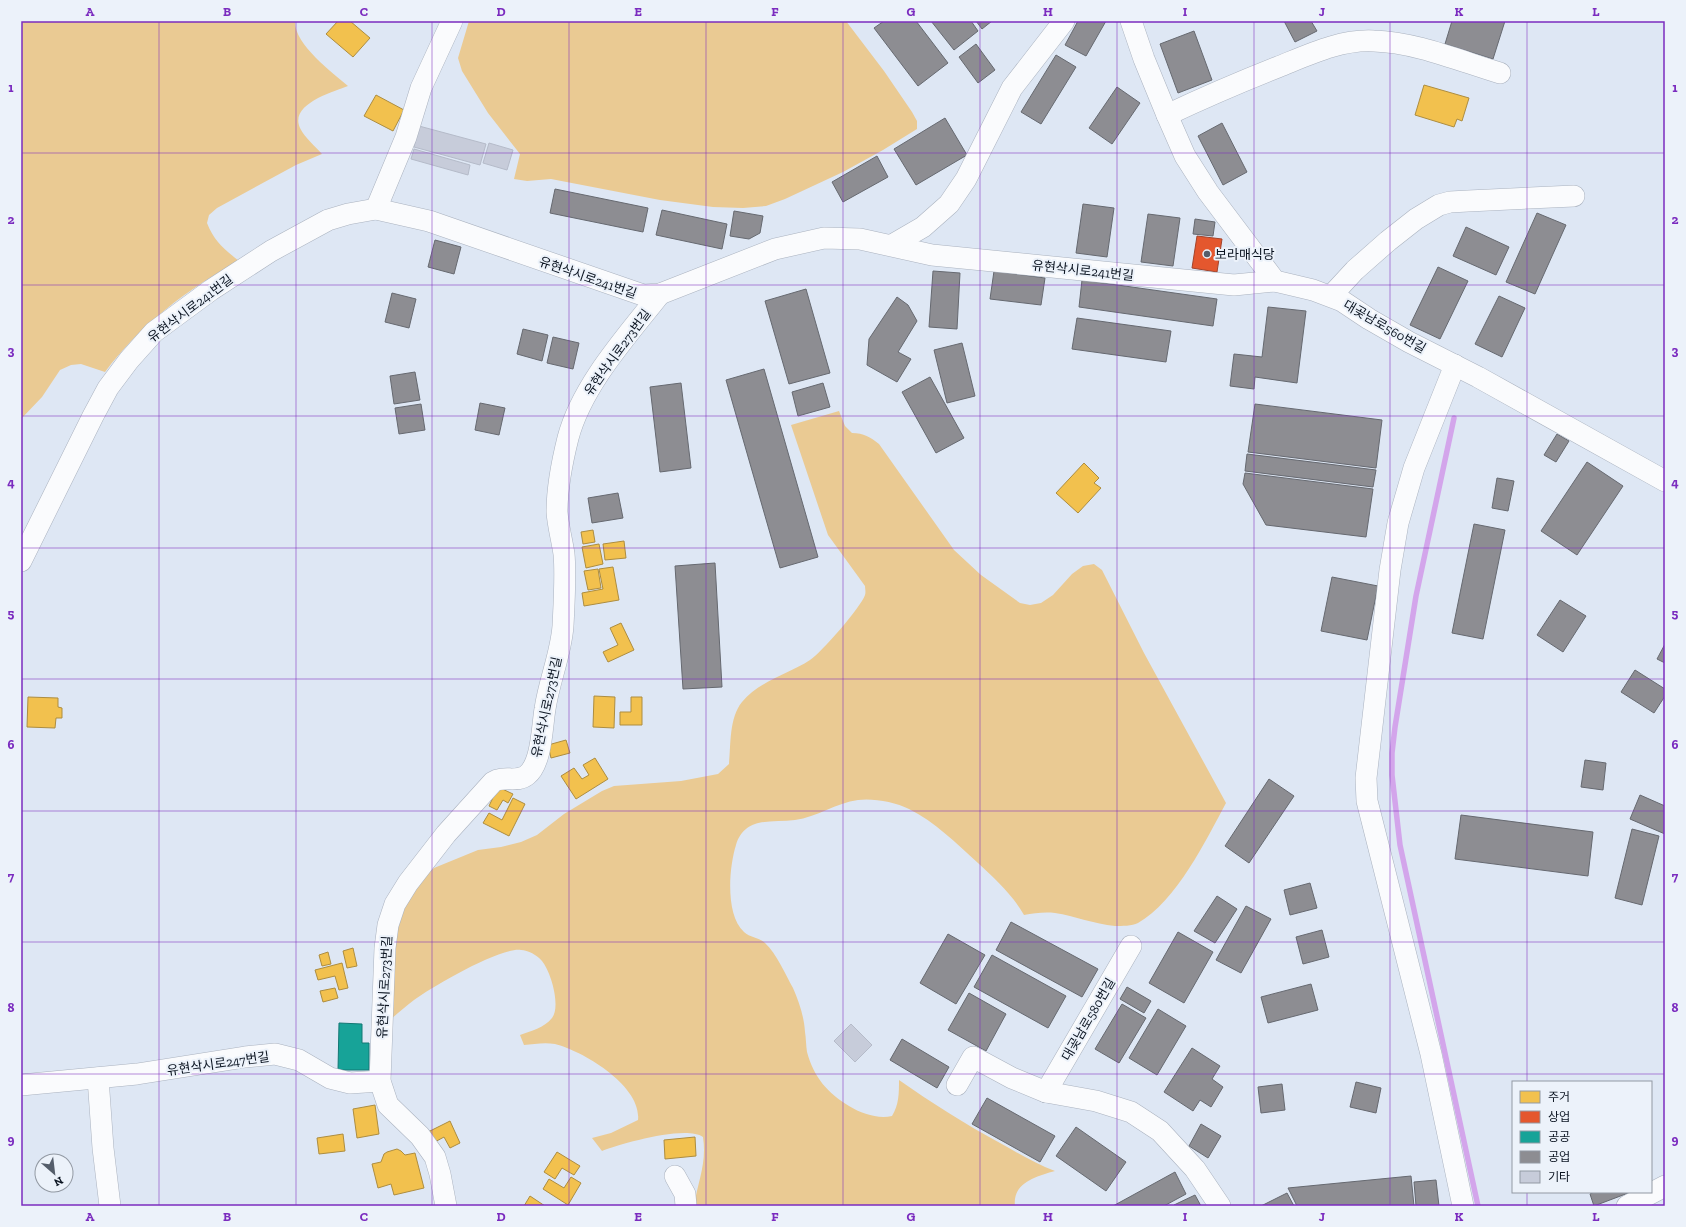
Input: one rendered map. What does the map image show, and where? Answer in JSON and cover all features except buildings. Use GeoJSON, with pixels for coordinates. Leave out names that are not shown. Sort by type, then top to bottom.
{"type":"FeatureCollection","features":[{"type":"Feature","properties":{"kind":"lane"},"geometry":{"type":"LineString","coordinates":[[376,209],[406,136],[421,88],[452,21]]}},
{"type":"Feature","properties":{"kind":"lane"},"geometry":{"type":"LineString","coordinates":[[892,245],[923,227],[949,204],[966,179],[1012,88],[1064,21]]}},
{"type":"Feature","properties":{"kind":"lane"},"geometry":{"type":"LineString","coordinates":[[1131,21],[1144,59],[1185,156],[1208,192],[1275,281]]}},
{"type":"Feature","properties":{"kind":"lane"},"geometry":{"type":"LineString","coordinates":[[1167,114],[1227,87],[1313,53],[1347,44],[1372,40],[1397,42],[1500,73]]}},
{"type":"Feature","properties":{"kind":"lane"},"geometry":{"type":"LineString","coordinates":[[1331,296],[1355,270],[1388,241],[1416,219],[1439,205],[1450,202],[1574,196]]}},
{"type":"Feature","properties":{"kind":"lane","name":"유현삭시로241번길"},"geometry":{"type":"LineString","coordinates":[[21,561],[108,388],[129,360],[154,332],[211,290],[271,251],[328,220],[348,214],[376,209],[429,221],[642,295],[660,294],[774,249],[824,238],[860,238],[932,255],[1234,285],[1275,281]]}},
{"type":"Feature","properties":{"kind":"lane","name":"대곶남로560번길"},"geometry":{"type":"LineString","coordinates":[[1275,281],[1313,290],[1342,301],[1369,319],[1665,481]]}},
{"type":"Feature","properties":{"kind":"lane","name":"유현삭시로273번길"},"geometry":{"type":"LineString","coordinates":[[446,1206],[440,1174],[434,1157],[420,1136],[388,1105],[380,1081],[385,948],[388,925],[395,904],[408,883],[446,834],[493,782],[504,778],[522,778],[532,770],[536,759],[545,707],[563,628],[564,555],[557,514],[558,494],[569,436],[584,397],[612,355],[660,294]]}},
{"type":"Feature","properties":{"kind":"lane"},"geometry":{"type":"LineString","coordinates":[[1454,365],[1414,468],[1398,523],[1390,570],[1366,778],[1367,801],[1429,1047],[1463,1206]]}},
{"type":"Feature","properties":{"kind":"lane","name":"대곶남로580번길"},"geometry":{"type":"LineString","coordinates":[[1046,1092],[1131,946]]}},
{"type":"Feature","properties":{"kind":"lane","name":"유현삭시로247번길"},"geometry":{"type":"LineString","coordinates":[[21,1085],[137,1074],[275,1054],[299,1060],[330,1078],[337,1080],[350,1083],[380,1081]]}},
{"type":"Feature","properties":{"kind":"lane"},"geometry":{"type":"LineString","coordinates":[[957,1085],[973,1057],[1012,1078],[1046,1092],[1096,1101],[1131,1112],[1160,1131],[1195,1169],[1220,1206]]}},
{"type":"Feature","properties":{"kind":"lane"},"geometry":{"type":"LineString","coordinates":[[98,1078],[103,1148],[110,1206]]}},
{"type":"Feature","properties":{"kind":"lane"},"geometry":{"type":"LineString","coordinates":[[675,1176],[685,1194],[686,1206]]}},
{"type":"Feature","properties":{"kind":"lane"},"geometry":{"type":"LineString","coordinates":[[1652,1193],[1665,1186]]}},
{"type":"Feature","properties":{"kind":"lane"},"geometry":{"type":"LineString","coordinates":[[1627,1206],[1652,1193]]}},
{"type":"Feature","properties":{"kind":"shaded area"},"geometry":{"type":"Polygon","coordinates":[[[21,21],[295,21],[296,30],[307,48],[348,86],[314,100],[301,112],[298,120],[302,132],[322,154],[296,165],[217,208],[209,215],[207,223],[216,240],[239,261],[201,284],[166,309],[133,339],[105,372],[81,364],[71,365],[60,370],[42,397],[21,419],[21,21]]]}},
{"type":"Feature","properties":{"kind":"shaded area"},"geometry":{"type":"Polygon","coordinates":[[[469,21],[846,21],[884,71],[912,112],[917,121],[917,129],[843,172],[785,199],[766,206],[743,208],[713,207],[660,200],[551,179],[527,181],[514,179],[520,154],[488,113],[462,71],[458,58],[469,21]]]}},
{"type":"Feature","properties":{"kind":"shaded area"},"geometry":{"type":"Polygon","coordinates":[[[839,411],[845,426],[852,433],[867,436],[879,444],[954,550],[981,575],[1020,603],[1030,605],[1041,603],[1053,595],[1072,574],[1083,566],[1094,564],[1102,570],[1144,653],[1226,803],[1189,869],[1165,901],[1138,923],[1124,926],[1107,925],[1055,913],[1024,915],[1003,887],[945,833],[919,814],[891,803],[877,800],[858,800],[795,820],[752,825],[740,836],[736,845],[730,878],[731,903],[734,914],[738,924],[744,932],[763,941],[777,958],[793,988],[802,1015],[807,1052],[814,1070],[823,1084],[841,1101],[854,1109],[870,1115],[887,1117],[892,1116],[896,1108],[899,1094],[899,1080],[974,1128],[1027,1158],[1055,1171],[1034,1178],[1022,1186],[1017,1192],[1015,1206],[694,1206],[703,1164],[703,1137],[694,1134],[668,1134],[638,1140],[602,1151],[592,1138],[611,1133],[638,1120],[637,1107],[631,1095],[621,1083],[608,1072],[595,1062],[580,1054],[551,1043],[524,1045],[520,1035],[537,1029],[549,1021],[555,1013],[556,1006],[554,989],[549,973],[538,957],[527,951],[511,951],[466,969],[411,1002],[390,1020],[392,970],[397,926],[404,905],[420,880],[434,868],[478,850],[501,847],[521,842],[537,835],[564,814],[602,791],[614,786],[681,781],[718,774],[729,764],[733,723],[738,708],[742,702],[765,683],[802,665],[815,656],[823,649],[862,601],[865,595],[865,586],[828,535],[791,425],[839,411]]]}},
{"type":"Feature","properties":{"kind":"waterway"},"geometry":{"type":"LineString","coordinates":[[1454,418],[1416,596],[1395,727],[1392,753],[1392,775],[1400,845],[1478,1206]]}},
{"type":"Feature","properties":{"kind":"place","name":"보라매식당"},"geometry":{"type":"Point","coordinates":[1207,254]}}]}
